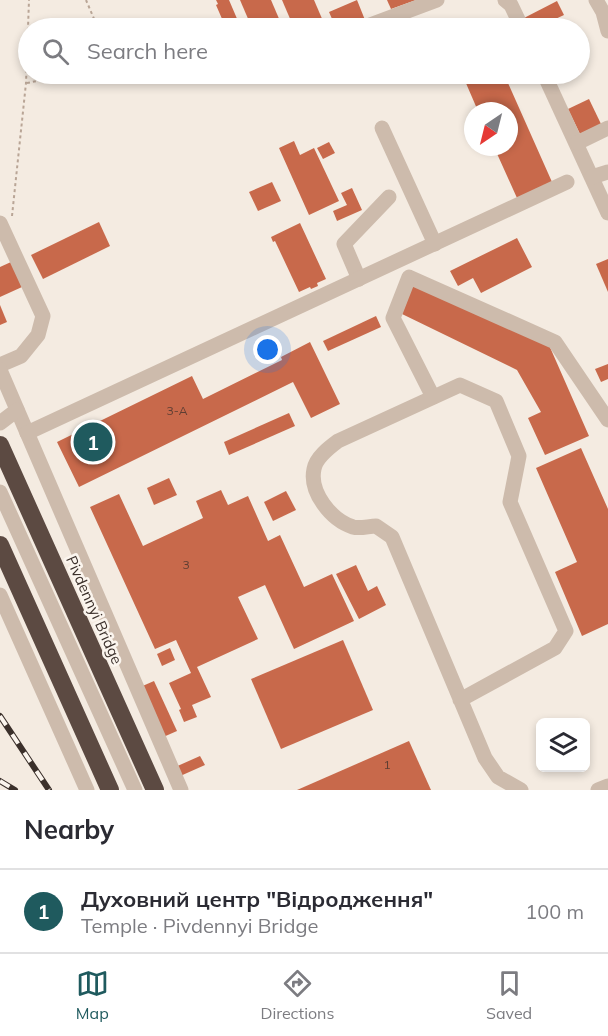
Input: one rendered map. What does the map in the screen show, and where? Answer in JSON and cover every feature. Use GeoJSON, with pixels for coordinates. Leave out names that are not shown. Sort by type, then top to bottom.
{"type":"FeatureCollection","features":[{"type":"Feature","properties":{"kind":"highway","name":"Pivdennyi Bridge"},"geometry":{"type":"LineString","coordinates":[[0,445],[154,790]]}},
{"type":"Feature","properties":{"kind":"highway"},"geometry":{"type":"LineString","coordinates":[[0,545],[110,790]]}},
{"type":"Feature","properties":{"kind":"street"},"geometry":{"type":"LineString","coordinates":[[389,18],[437,0]]}},
{"type":"Feature","properties":{"kind":"street"},"geometry":{"type":"LineString","coordinates":[[505,0],[512,5],[518,18]]}},
{"type":"Feature","properties":{"kind":"street"},"geometry":{"type":"LineString","coordinates":[[602,9],[608,31]]}},
{"type":"Feature","properties":{"kind":"street"},"geometry":{"type":"LineString","coordinates":[[549,84],[608,213]]}},
{"type":"Feature","properties":{"kind":"street"},"geometry":{"type":"LineString","coordinates":[[382,128],[435,244]]}},
{"type":"Feature","properties":{"kind":"street"},"geometry":{"type":"LineString","coordinates":[[577,143],[608,128]]}},
{"type":"Feature","properties":{"kind":"street"},"geometry":{"type":"LineString","coordinates":[[592,177],[608,172]]}},
{"type":"Feature","properties":{"kind":"street"},"geometry":{"type":"LineString","coordinates":[[27,433],[567,182]]}},
{"type":"Feature","properties":{"kind":"street"},"geometry":{"type":"LineString","coordinates":[[359,279],[344,244],[389,196]]}},
{"type":"Feature","properties":{"kind":"street"},"geometry":{"type":"LineString","coordinates":[[0,223],[43,316],[38,335],[21,356],[0,365]]}},
{"type":"Feature","properties":{"kind":"street"},"geometry":{"type":"LineString","coordinates":[[433,397],[393,318],[409,277],[555,342],[608,420]]}},
{"type":"Feature","properties":{"kind":"street"},"geometry":{"type":"LineString","coordinates":[[0,370],[181,790]]}},
{"type":"Feature","properties":{"kind":"street"},"geometry":{"type":"LineString","coordinates":[[460,700],[555,648],[566,631],[510,502],[519,456],[496,401],[460,385],[338,441],[324,452],[314,468],[315,489],[326,507],[340,521],[355,528],[376,526],[392,537],[460,700],[485,758],[498,777],[521,790]]}},
{"type":"Feature","properties":{"kind":"street"},"geometry":{"type":"LineString","coordinates":[[0,423],[17,410]]}},
{"type":"Feature","properties":{"kind":"street"},"geometry":{"type":"LineString","coordinates":[[0,492],[132,785],[165,752]]}},
{"type":"Feature","properties":{"kind":"street"},"geometry":{"type":"LineString","coordinates":[[0,595],[87,790]]}},
{"type":"Feature","properties":{"kind":"street"},"geometry":{"type":"LineString","coordinates":[[598,790],[608,786]]}},
{"type":"Feature","properties":{"kind":"path"},"geometry":{"type":"LineString","coordinates":[[28,18],[29,0]]}},
{"type":"Feature","properties":{"kind":"path"},"geometry":{"type":"LineString","coordinates":[[86,0],[94,18]]}},
{"type":"Feature","properties":{"kind":"path"},"geometry":{"type":"LineString","coordinates":[[9,243],[26,84]]}},
{"type":"Feature","properties":{"kind":"building"},"geometry":{"type":"Polygon","coordinates":[[[216,0],[229,0],[237,18],[222,18],[216,5],[218,4],[216,0]]]}},
{"type":"Feature","properties":{"kind":"building"},"geometry":{"type":"Polygon","coordinates":[[[240,0],[271,0],[279,18],[248,18],[240,0]]]}},
{"type":"Feature","properties":{"kind":"building"},"geometry":{"type":"Polygon","coordinates":[[[282,0],[314,0],[322,18],[290,18],[282,0]]]}},
{"type":"Feature","properties":{"kind":"building"},"geometry":{"type":"Polygon","coordinates":[[[357,0],[364,18],[332,18],[329,12],[357,0]]]}},
{"type":"Feature","properties":{"kind":"building"},"geometry":{"type":"Polygon","coordinates":[[[387,0],[416,0],[391,9],[387,0]]]}},
{"type":"Feature","properties":{"kind":"building"},"geometry":{"type":"Polygon","coordinates":[[[557,1],[564,15],[558,18],[524,18],[557,1]]]}},
{"type":"Feature","properties":{"kind":"building"},"geometry":{"type":"Polygon","coordinates":[[[466,84],[508,84],[516,102],[474,102],[466,84]]]}},
{"type":"Feature","properties":{"kind":"building"},"geometry":{"type":"Polygon","coordinates":[[[589,99],[601,124],[580,134],[568,109],[589,99]]]}},
{"type":"Feature","properties":{"kind":"building"},"geometry":{"type":"Polygon","coordinates":[[[518,105],[552,182],[517,198],[498,156],[518,156],[518,105]]]}},
{"type":"Feature","properties":{"kind":"building"},"geometry":{"type":"Polygon","coordinates":[[[294,141],[300,155],[314,148],[339,201],[309,215],[279,148],[294,141]]]}},
{"type":"Feature","properties":{"kind":"building"},"geometry":{"type":"Polygon","coordinates":[[[329,142],[335,153],[323,159],[317,148],[329,142]]]}},
{"type":"Feature","properties":{"kind":"building"},"geometry":{"type":"Polygon","coordinates":[[[272,182],[281,201],[258,211],[249,192],[272,182]]]}},
{"type":"Feature","properties":{"kind":"building"},"geometry":{"type":"Polygon","coordinates":[[[352,188],[362,210],[337,221],[333,211],[347,205],[341,193],[352,188]]]}},
{"type":"Feature","properties":{"kind":"building"},"geometry":{"type":"Polygon","coordinates":[[[99,222],[110,246],[43,279],[31,255],[99,222]]]}},
{"type":"Feature","properties":{"kind":"building"},"geometry":{"type":"Polygon","coordinates":[[[300,223],[326,279],[317,283],[318,286],[299,292],[271,237],[300,223]]]}},
{"type":"Feature","properties":{"kind":"building"},"geometry":{"type":"Polygon","coordinates":[[[517,238],[532,267],[481,293],[473,278],[458,286],[450,271],[517,238]]]}},
{"type":"Feature","properties":{"kind":"building"},"geometry":{"type":"Polygon","coordinates":[[[608,259],[608,292],[596,264],[608,259]]]}},
{"type":"Feature","properties":{"kind":"building"},"geometry":{"type":"Polygon","coordinates":[[[11,262],[22,287],[0,297],[0,267],[11,262]]]}},
{"type":"Feature","properties":{"kind":"building"},"geometry":{"type":"Polygon","coordinates":[[[413,285],[549,345],[589,436],[545,455],[528,418],[541,412],[517,370],[402,314],[413,285]]]}},
{"type":"Feature","properties":{"kind":"building"},"geometry":{"type":"Polygon","coordinates":[[[0,305],[7,322],[0,325],[0,305]]]}},
{"type":"Feature","properties":{"kind":"building"},"geometry":{"type":"Polygon","coordinates":[[[376,316],[381,327],[328,351],[323,341],[376,316]]]}},
{"type":"Feature","properties":{"kind":"building"},"geometry":{"type":"Polygon","coordinates":[[[310,342],[340,404],[311,418],[293,382],[79,487],[57,442],[192,376],[203,399],[282,360],[281,357],[310,342]]]}},
{"type":"Feature","properties":{"kind":"building"},"geometry":{"type":"Polygon","coordinates":[[[608,364],[608,379],[601,382],[595,369],[608,364]]]}},
{"type":"Feature","properties":{"kind":"building"},"geometry":{"type":"Polygon","coordinates":[[[289,413],[295,426],[229,455],[224,442],[289,413]]]}},
{"type":"Feature","properties":{"kind":"building"},"geometry":{"type":"Polygon","coordinates":[[[581,448],[608,509],[608,624],[582,636],[555,572],[577,562],[536,468],[581,448]]]}},
{"type":"Feature","properties":{"kind":"building"},"geometry":{"type":"Polygon","coordinates":[[[169,478],[177,495],[154,505],[147,488],[169,478]]]}},
{"type":"Feature","properties":{"kind":"building"},"geometry":{"type":"Polygon","coordinates":[[[221,490],[228,505],[248,496],[268,541],[280,535],[304,587],[332,574],[354,621],[294,649],[265,585],[238,597],[258,639],[197,667],[211,697],[192,705],[197,717],[184,722],[179,710],[181,709],[169,683],[191,673],[176,640],[155,649],[90,507],[119,494],[143,546],[203,518],[196,501],[221,490]]]}},
{"type":"Feature","properties":{"kind":"building"},"geometry":{"type":"Polygon","coordinates":[[[286,491],[296,510],[273,521],[264,502],[286,491]]]}},
{"type":"Feature","properties":{"kind":"building"},"geometry":{"type":"Polygon","coordinates":[[[356,565],[368,591],[377,586],[386,605],[359,619],[336,574],[356,565]]]}},
{"type":"Feature","properties":{"kind":"building"},"geometry":{"type":"Polygon","coordinates":[[[343,640],[373,710],[281,749],[251,679],[343,640]]]}},
{"type":"Feature","properties":{"kind":"building"},"geometry":{"type":"Polygon","coordinates":[[[170,648],[175,660],[162,666],[157,654],[170,648]]]}},
{"type":"Feature","properties":{"kind":"building"},"geometry":{"type":"Polygon","coordinates":[[[154,681],[177,731],[161,738],[138,688],[154,681]]]}},
{"type":"Feature","properties":{"kind":"building"},"geometry":{"type":"Polygon","coordinates":[[[409,741],[431,790],[297,790],[409,741]]]}},
{"type":"Feature","properties":{"kind":"building"},"geometry":{"type":"Polygon","coordinates":[[[200,756],[205,765],[178,777],[173,768],[200,756]]]}},
{"type":"Feature","properties":{"kind":"railway"},"geometry":{"type":"LineString","coordinates":[[0,716],[49,790]]}},
{"type":"Feature","properties":{"kind":"railway"},"geometry":{"type":"LineString","coordinates":[[0,781],[15,790]]}},
{"type":"Feature","properties":{"kind":"place","name":"Духовний центр \"Відродження\""},"geometry":{"type":"Point","coordinates":[93,442]}}]}
